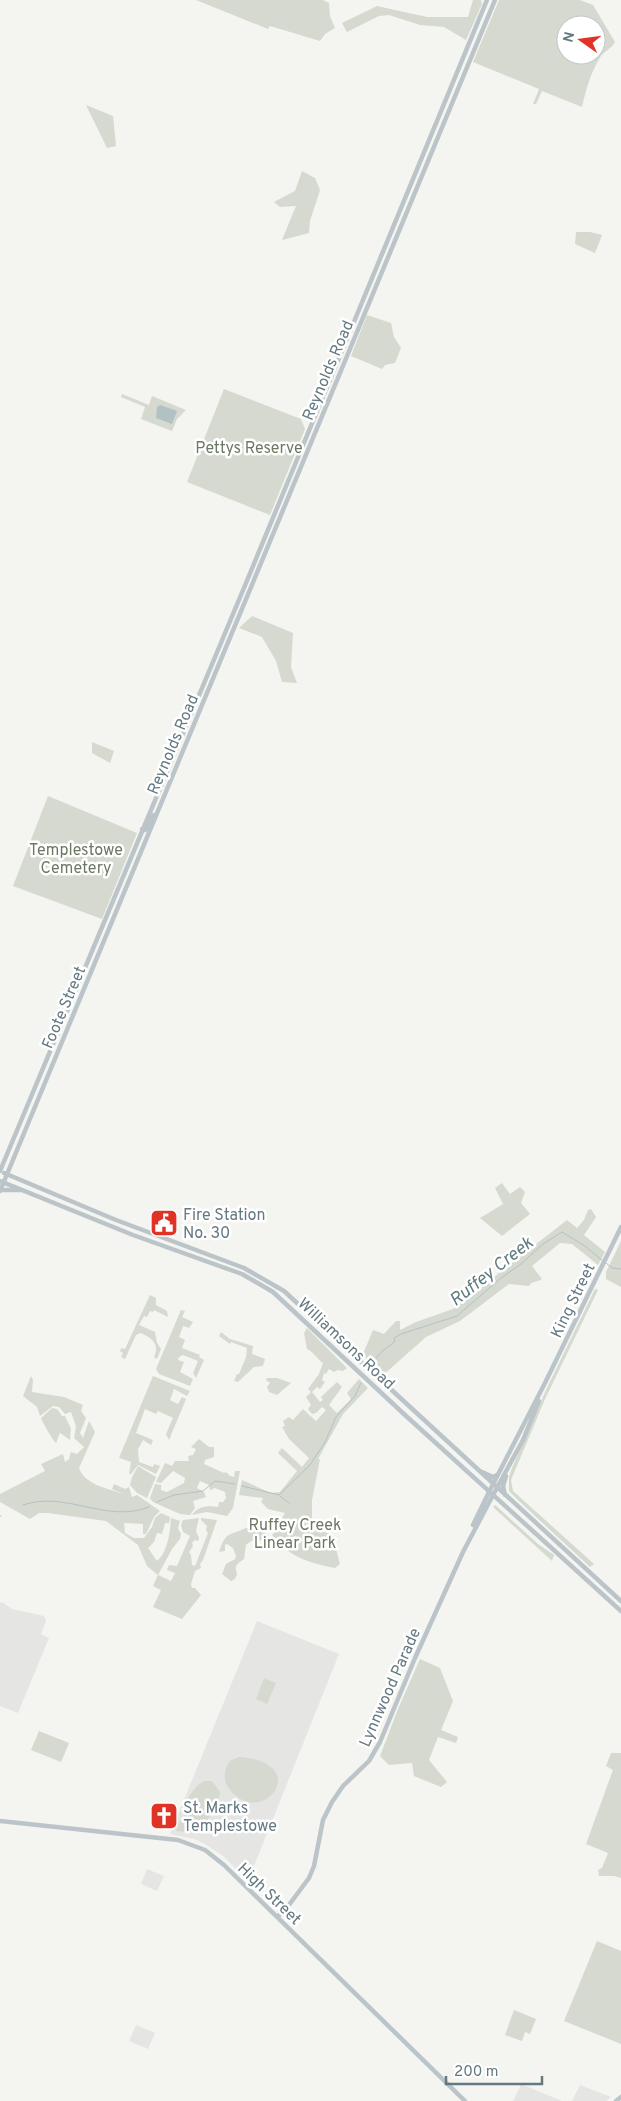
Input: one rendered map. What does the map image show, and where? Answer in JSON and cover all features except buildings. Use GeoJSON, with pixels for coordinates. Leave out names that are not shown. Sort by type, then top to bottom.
{"type":"FeatureCollection","features":[{"type":"Feature","properties":{"kind":"main road","name":"Reynolds Road"},"geometry":{"type":"LineString","coordinates":[[142,829],[487,0]]}},
{"type":"Feature","properties":{"kind":"main road","name":"Reynolds Road"},"geometry":{"type":"LineString","coordinates":[[148,832],[261,565],[494,0]]}},
{"type":"Feature","properties":{"kind":"main road"},"geometry":{"type":"LineString","coordinates":[[445,100],[452,102]]}},
{"type":"Feature","properties":{"kind":"main road"},"geometry":{"type":"LineString","coordinates":[[312,420],[319,423]]}},
{"type":"Feature","properties":{"kind":"main road"},"geometry":{"type":"LineString","coordinates":[[157,794],[164,797]]}},
{"type":"Feature","properties":{"kind":"main road"},"geometry":{"type":"LineString","coordinates":[[142,829],[145,830],[151,818],[157,812]]}},
{"type":"Feature","properties":{"kind":"main road","name":"Foote Street"},"geometry":{"type":"LineString","coordinates":[[0,1171],[2,1162],[142,829]]}},
{"type":"Feature","properties":{"kind":"main road","name":"Foote Street"},"geometry":{"type":"LineString","coordinates":[[0,1191],[2,1182],[148,832]]}},
{"type":"Feature","properties":{"kind":"main road"},"geometry":{"type":"LineString","coordinates":[[77,986],[84,989]]}},
{"type":"Feature","properties":{"kind":"main road"},"geometry":{"type":"LineString","coordinates":[[20,1122],[26,1125]]}},
{"type":"Feature","properties":{"kind":"main road","name":"Williamsons Road"},"geometry":{"type":"LineString","coordinates":[[0,1171],[64,1200],[253,1272],[284,1291],[621,1602]]}},
{"type":"Feature","properties":{"kind":"main road","name":"Williamsons Road"},"geometry":{"type":"LineString","coordinates":[[2,1182],[251,1278],[277,1294],[491,1493],[621,1610]]}},
{"type":"Feature","properties":{"kind":"main road"},"geometry":{"type":"LineString","coordinates":[[0,1191],[22,1190]]}},
{"type":"Feature","properties":{"kind":"main road","name":"King Street"},"geometry":{"type":"LineString","coordinates":[[495,1486],[498,1475],[621,1227]]}},
{"type":"Feature","properties":{"kind":"main road"},"geometry":{"type":"LineString","coordinates":[[170,1248],[172,1241]]}},
{"type":"Feature","properties":{"kind":"main road","name":"King Street"},"geometry":{"type":"LineString","coordinates":[[491,1493],[523,1440],[545,1383]]}},
{"type":"Feature","properties":{"kind":"main road"},"geometry":{"type":"LineString","coordinates":[[505,1495],[503,1483],[510,1463]]}},
{"type":"Feature","properties":{"kind":"main road"},"geometry":{"type":"LineString","coordinates":[[476,1469],[493,1477],[498,1475]]}},
{"type":"Feature","properties":{"kind":"main road","name":"Lynnwood Parade"},"geometry":{"type":"LineString","coordinates":[[277,1917],[301,1892],[312,1872],[323,1820],[332,1802],[343,1786],[369,1761],[380,1742],[478,1513],[491,1493]]}},
{"type":"Feature","properties":{"kind":"main road","name":"High Street"},"geometry":{"type":"LineString","coordinates":[[0,1821],[174,1840],[190,1844],[216,1858],[465,2101]]}},
{"type":"Feature","properties":{"kind":"main road"},"geometry":{"type":"LineString","coordinates":[[616,2101],[621,2097]]}},
{"type":"Feature","properties":{"kind":"shaded area"},"geometry":{"type":"Polygon","coordinates":[[[160,405],[177,411],[172,424],[156,418],[157,407],[160,405]]]}},
{"type":"Feature","properties":{"kind":"shaded area"},"geometry":{"type":"Polygon","coordinates":[[[2,1602],[12,1609],[44,1616],[46,1621],[41,1634],[49,1638],[18,1713],[0,1706],[0,1603],[2,1602]]]}},
{"type":"Feature","properties":{"kind":"shaded area"},"geometry":{"type":"Polygon","coordinates":[[[257,1621],[339,1654],[248,1881],[223,1856],[205,1844],[194,1839],[170,1834],[257,1621]]]}},
{"type":"Feature","properties":{"kind":"shaded area"},"geometry":{"type":"Polygon","coordinates":[[[147,1869],[164,1876],[157,1891],[141,1884],[147,1869]]]}},
{"type":"Feature","properties":{"kind":"shaded area"},"geometry":{"type":"Polygon","coordinates":[[[136,2025],[155,2033],[148,2049],[129,2041],[136,2025]]]}},
{"type":"Feature","properties":{"kind":"shaded area"},"geometry":{"type":"Polygon","coordinates":[[[521,2084],[562,2101],[513,2101],[521,2084]]]}},
{"type":"Feature","properties":{"kind":"shaded area"},"geometry":{"type":"Polygon","coordinates":[[[580,2085],[611,2097],[606,2101],[572,2101],[580,2085]]]}},
{"type":"Feature","properties":{"kind":"green space"},"geometry":{"type":"Polygon","coordinates":[[[196,0],[323,0],[329,3],[330,16],[335,28],[325,34],[320,41],[270,26],[268,29],[196,0]]]}},
{"type":"Feature","properties":{"kind":"green space"},"geometry":{"type":"Polygon","coordinates":[[[473,0],[481,0],[482,4],[466,40],[444,27],[420,25],[389,15],[379,16],[347,32],[342,23],[377,6],[427,17],[468,17],[473,0]]]}},
{"type":"Feature","properties":{"kind":"green space"},"geometry":{"type":"Polygon","coordinates":[[[499,0],[580,0],[593,5],[599,15],[556,15],[556,65],[596,65],[582,107],[542,91],[536,104],[533,104],[539,89],[473,62],[499,0]]]}},
{"type":"Feature","properties":{"kind":"green space"},"geometry":{"type":"Polygon","coordinates":[[[606,27],[615,42],[606,51],[606,27]]]}},
{"type":"Feature","properties":{"kind":"green space"},"geometry":{"type":"Polygon","coordinates":[[[86,105],[113,116],[116,146],[107,148],[86,105]]]}},
{"type":"Feature","properties":{"kind":"green space"},"geometry":{"type":"Polygon","coordinates":[[[302,171],[315,178],[320,190],[310,221],[309,233],[282,240],[296,206],[280,207],[274,202],[295,191],[302,171]]]}},
{"type":"Feature","properties":{"kind":"green space"},"geometry":{"type":"Polygon","coordinates":[[[576,232],[590,232],[602,235],[595,253],[575,244],[576,232]]]}},
{"type":"Feature","properties":{"kind":"green space"},"geometry":{"type":"Polygon","coordinates":[[[367,315],[391,323],[394,337],[401,348],[395,363],[385,365],[382,369],[351,356],[367,315]]]}},
{"type":"Feature","properties":{"kind":"green space","name":"Pettys Reserve"},"geometry":{"type":"Polygon","coordinates":[[[224,389],[301,419],[305,429],[270,515],[187,482],[224,389]]]}},
{"type":"Feature","properties":{"kind":"green space"},"geometry":{"type":"Polygon","coordinates":[[[122,394],[149,405],[152,396],[186,410],[177,419],[172,431],[141,419],[145,407],[121,397],[122,394]]]}},
{"type":"Feature","properties":{"kind":"green space"},"geometry":{"type":"Polygon","coordinates":[[[252,616],[293,633],[291,667],[297,683],[282,682],[276,661],[262,637],[239,628],[252,616]]]}},
{"type":"Feature","properties":{"kind":"green space"},"geometry":{"type":"Polygon","coordinates":[[[92,742],[114,751],[110,763],[92,753],[92,742]]]}},
{"type":"Feature","properties":{"kind":"green space","name":"Templestowe Cemetery"},"geometry":{"type":"Polygon","coordinates":[[[48,796],[137,833],[102,919],[13,886],[48,796]]]}},
{"type":"Feature","properties":{"kind":"green space"},"geometry":{"type":"Polygon","coordinates":[[[502,1183],[510,1194],[520,1187],[525,1192],[521,1203],[530,1214],[502,1236],[480,1218],[503,1204],[495,1188],[502,1183]]]}},
{"type":"Feature","properties":{"kind":"green space"},"geometry":{"type":"Polygon","coordinates":[[[591,1209],[596,1217],[584,1235],[605,1252],[598,1265],[572,1244],[560,1243],[532,1266],[542,1279],[531,1283],[529,1286],[509,1284],[460,1321],[426,1337],[382,1376],[363,1354],[373,1330],[384,1334],[396,1321],[400,1321],[400,1330],[416,1322],[453,1309],[567,1220],[577,1228],[584,1220],[588,1210],[591,1209]]]}},
{"type":"Feature","properties":{"kind":"green space"},"geometry":{"type":"Polygon","coordinates":[[[621,1241],[621,1287],[606,1279],[606,1272],[621,1241]]]}},
{"type":"Feature","properties":{"kind":"green space"},"geometry":{"type":"Polygon","coordinates":[[[595,1289],[598,1290],[545,1399],[511,1480],[513,1491],[594,1564],[590,1567],[509,1491],[509,1477],[546,1390],[595,1289]]]}},
{"type":"Feature","properties":{"kind":"green space"},"geometry":{"type":"Polygon","coordinates":[[[150,1295],[156,1298],[156,1305],[167,1311],[168,1317],[154,1310],[153,1312],[150,1311],[147,1317],[144,1316],[139,1325],[155,1332],[157,1343],[161,1349],[157,1359],[154,1357],[156,1348],[154,1342],[141,1333],[136,1335],[125,1359],[121,1357],[123,1353],[120,1351],[121,1348],[125,1349],[150,1295]]]}},
{"type":"Feature","properties":{"kind":"green space"},"geometry":{"type":"Polygon","coordinates":[[[181,1310],[185,1311],[182,1317],[193,1322],[189,1328],[183,1326],[179,1337],[185,1340],[182,1348],[200,1355],[199,1357],[204,1360],[196,1378],[193,1373],[198,1361],[183,1355],[179,1357],[178,1360],[184,1362],[180,1372],[193,1379],[190,1386],[159,1374],[156,1369],[181,1310]]]}},
{"type":"Feature","properties":{"kind":"green space","name":"Ruffey Creek Linear Park"},"geometry":{"type":"Polygon","coordinates":[[[307,1328],[347,1368],[343,1371],[338,1370],[334,1372],[329,1369],[326,1374],[324,1373],[322,1380],[325,1382],[320,1389],[317,1387],[312,1392],[320,1402],[323,1400],[321,1397],[337,1382],[342,1387],[329,1405],[337,1413],[351,1399],[347,1393],[359,1379],[368,1388],[343,1414],[318,1459],[320,1459],[312,1500],[312,1529],[332,1534],[340,1564],[335,1568],[307,1561],[286,1549],[272,1536],[285,1513],[268,1509],[261,1502],[263,1498],[239,1495],[242,1480],[271,1493],[280,1492],[297,1471],[278,1453],[282,1448],[302,1467],[309,1458],[289,1439],[282,1427],[285,1426],[283,1421],[289,1417],[293,1420],[303,1409],[316,1421],[326,1410],[322,1407],[312,1414],[308,1409],[311,1405],[306,1397],[311,1392],[308,1389],[319,1374],[323,1363],[307,1349],[304,1333],[307,1328]]]}},
{"type":"Feature","properties":{"kind":"green space"},"geometry":{"type":"Polygon","coordinates":[[[221,1332],[230,1339],[253,1346],[252,1354],[265,1359],[263,1366],[254,1367],[238,1382],[234,1381],[246,1357],[247,1348],[231,1342],[230,1344],[219,1336],[221,1332]]]}},
{"type":"Feature","properties":{"kind":"green space"},"geometry":{"type":"Polygon","coordinates":[[[31,1376],[33,1380],[32,1392],[64,1397],[83,1405],[81,1411],[86,1418],[80,1433],[83,1438],[89,1421],[95,1432],[79,1468],[82,1474],[97,1485],[123,1494],[112,1489],[114,1484],[125,1489],[129,1487],[132,1497],[137,1495],[160,1511],[154,1517],[146,1534],[143,1534],[143,1524],[124,1523],[125,1533],[134,1538],[144,1538],[152,1527],[155,1518],[161,1513],[170,1517],[169,1523],[165,1523],[162,1534],[157,1533],[154,1542],[148,1548],[157,1561],[166,1547],[171,1518],[180,1521],[178,1528],[181,1534],[180,1539],[172,1549],[158,1575],[147,1566],[138,1545],[106,1521],[48,1513],[39,1513],[30,1519],[0,1502],[0,1494],[45,1471],[41,1464],[63,1454],[65,1462],[69,1459],[71,1452],[77,1454],[84,1447],[74,1438],[76,1426],[71,1412],[65,1414],[59,1407],[53,1406],[40,1416],[37,1407],[23,1396],[31,1376]]]}},
{"type":"Feature","properties":{"kind":"green space"},"geometry":{"type":"Polygon","coordinates":[[[153,1376],[190,1391],[187,1396],[174,1389],[170,1400],[178,1404],[182,1397],[186,1399],[169,1440],[166,1434],[173,1418],[158,1411],[156,1414],[145,1409],[136,1433],[153,1440],[151,1445],[143,1440],[138,1449],[139,1462],[153,1467],[154,1464],[160,1466],[156,1474],[138,1465],[129,1474],[131,1462],[119,1458],[153,1376]]]}},
{"type":"Feature","properties":{"kind":"green space"},"geometry":{"type":"Polygon","coordinates":[[[267,1378],[277,1378],[291,1383],[277,1395],[269,1392],[267,1387],[270,1383],[266,1380],[267,1378]]]}},
{"type":"Feature","properties":{"kind":"green space"},"geometry":{"type":"Polygon","coordinates":[[[52,1408],[57,1409],[62,1416],[65,1416],[71,1429],[70,1440],[60,1433],[56,1443],[45,1427],[41,1418],[52,1408]]]}},
{"type":"Feature","properties":{"kind":"green space"},"geometry":{"type":"Polygon","coordinates":[[[199,1439],[209,1447],[214,1447],[214,1457],[205,1460],[204,1464],[234,1477],[235,1471],[240,1471],[233,1508],[227,1516],[207,1512],[192,1515],[204,1507],[218,1507],[219,1502],[223,1502],[226,1498],[225,1492],[215,1488],[210,1490],[209,1485],[200,1481],[197,1488],[204,1492],[206,1497],[193,1501],[195,1508],[190,1515],[180,1514],[153,1502],[150,1498],[155,1484],[161,1485],[161,1490],[167,1492],[184,1483],[185,1478],[173,1471],[161,1483],[156,1482],[165,1463],[172,1466],[175,1461],[189,1461],[188,1456],[193,1455],[196,1449],[191,1447],[199,1439]]]}},
{"type":"Feature","properties":{"kind":"green space"},"geometry":{"type":"Polygon","coordinates":[[[138,1466],[156,1477],[147,1498],[137,1493],[130,1485],[138,1466]]]}},
{"type":"Feature","properties":{"kind":"green space"},"geometry":{"type":"Polygon","coordinates":[[[495,1505],[538,1544],[554,1555],[552,1561],[493,1507],[495,1505]]]}},
{"type":"Feature","properties":{"kind":"green space"},"geometry":{"type":"Polygon","coordinates":[[[199,1518],[196,1531],[199,1538],[198,1541],[195,1540],[192,1543],[193,1546],[189,1552],[192,1565],[195,1566],[208,1533],[206,1530],[207,1526],[201,1518],[217,1520],[200,1564],[201,1568],[195,1571],[191,1584],[192,1588],[195,1588],[201,1595],[182,1619],[153,1607],[161,1590],[153,1586],[158,1575],[171,1581],[175,1573],[167,1570],[169,1565],[177,1566],[190,1536],[183,1532],[181,1525],[183,1520],[199,1518]]]}},
{"type":"Feature","properties":{"kind":"green space"},"geometry":{"type":"Polygon","coordinates":[[[246,1528],[266,1533],[269,1536],[265,1540],[251,1541],[246,1545],[244,1559],[237,1565],[237,1574],[235,1579],[231,1581],[222,1574],[226,1564],[235,1559],[236,1556],[233,1548],[227,1544],[225,1545],[225,1551],[219,1552],[226,1537],[246,1528]]]}},
{"type":"Feature","properties":{"kind":"green space"},"geometry":{"type":"Polygon","coordinates":[[[420,1659],[440,1668],[453,1701],[441,1730],[458,1737],[456,1743],[438,1737],[429,1760],[447,1782],[441,1787],[414,1776],[412,1763],[389,1765],[380,1756],[420,1659]]]}},
{"type":"Feature","properties":{"kind":"green space"},"geometry":{"type":"Polygon","coordinates":[[[264,1678],[276,1683],[267,1704],[256,1699],[264,1678]]]}},
{"type":"Feature","properties":{"kind":"green space"},"geometry":{"type":"Polygon","coordinates":[[[39,1731],[69,1743],[61,1762],[31,1750],[39,1731]]]}},
{"type":"Feature","properties":{"kind":"green space"},"geometry":{"type":"Polygon","coordinates":[[[611,1753],[621,1753],[621,1878],[599,1876],[598,1870],[602,1868],[608,1853],[586,1844],[613,1770],[606,1766],[611,1753]]]}},
{"type":"Feature","properties":{"kind":"green space"},"geometry":{"type":"Polygon","coordinates":[[[239,1757],[262,1762],[275,1771],[278,1781],[274,1792],[266,1799],[254,1803],[241,1799],[226,1784],[226,1767],[230,1761],[239,1757]]]}},
{"type":"Feature","properties":{"kind":"green space"},"geometry":{"type":"Polygon","coordinates":[[[212,1781],[220,1792],[219,1799],[207,1821],[198,1829],[188,1825],[187,1832],[176,1831],[180,1820],[186,1824],[184,1812],[191,1793],[200,1783],[212,1781]]]}},
{"type":"Feature","properties":{"kind":"green space"},"geometry":{"type":"Polygon","coordinates":[[[597,1941],[621,1951],[621,2044],[564,2021],[597,1941]]]}},
{"type":"Feature","properties":{"kind":"green space"},"geometry":{"type":"Polygon","coordinates":[[[514,2010],[536,2019],[530,2034],[525,2032],[522,2041],[505,2035],[514,2010]]]}},
{"type":"Feature","properties":{"kind":"waterway","name":"Ruffey Creek"},"geometry":{"type":"LineString","coordinates":[[375,1360],[395,1341],[394,1338],[401,1334],[457,1316],[543,1244],[562,1232],[585,1246],[603,1261]]}},
{"type":"Feature","properties":{"kind":"waterway","name":"Ruffey Creek"},"geometry":{"type":"LineString","coordinates":[[606,1263],[612,1268],[621,1269]]}},
{"type":"Feature","properties":{"kind":"waterway","name":"Ruffey Creek"},"geometry":{"type":"LineString","coordinates":[[242,1486],[279,1495],[310,1465],[325,1442],[336,1417],[355,1396],[361,1383]]}},
{"type":"Feature","properties":{"kind":"waterway","name":"Ruffey Creek"},"geometry":{"type":"LineString","coordinates":[[157,1502],[174,1495],[203,1491],[215,1481],[235,1484]]}},
{"type":"Feature","properties":{"kind":"waterway"},"geometry":{"type":"LineString","coordinates":[[280,1496],[289,1503]]}},
{"type":"Feature","properties":{"kind":"waterway","name":"Ruffey Creek"},"geometry":{"type":"LineString","coordinates":[[23,1505],[39,1501],[55,1501],[117,1512],[149,1507]]}},
{"type":"Feature","properties":{"kind":"place","name":"Fire Station No. 30"},"geometry":{"type":"Point","coordinates":[164,1223]}},
{"type":"Feature","properties":{"kind":"place","name":"St. Marks Templestowe"},"geometry":{"type":"Point","coordinates":[164,1816]}}]}
